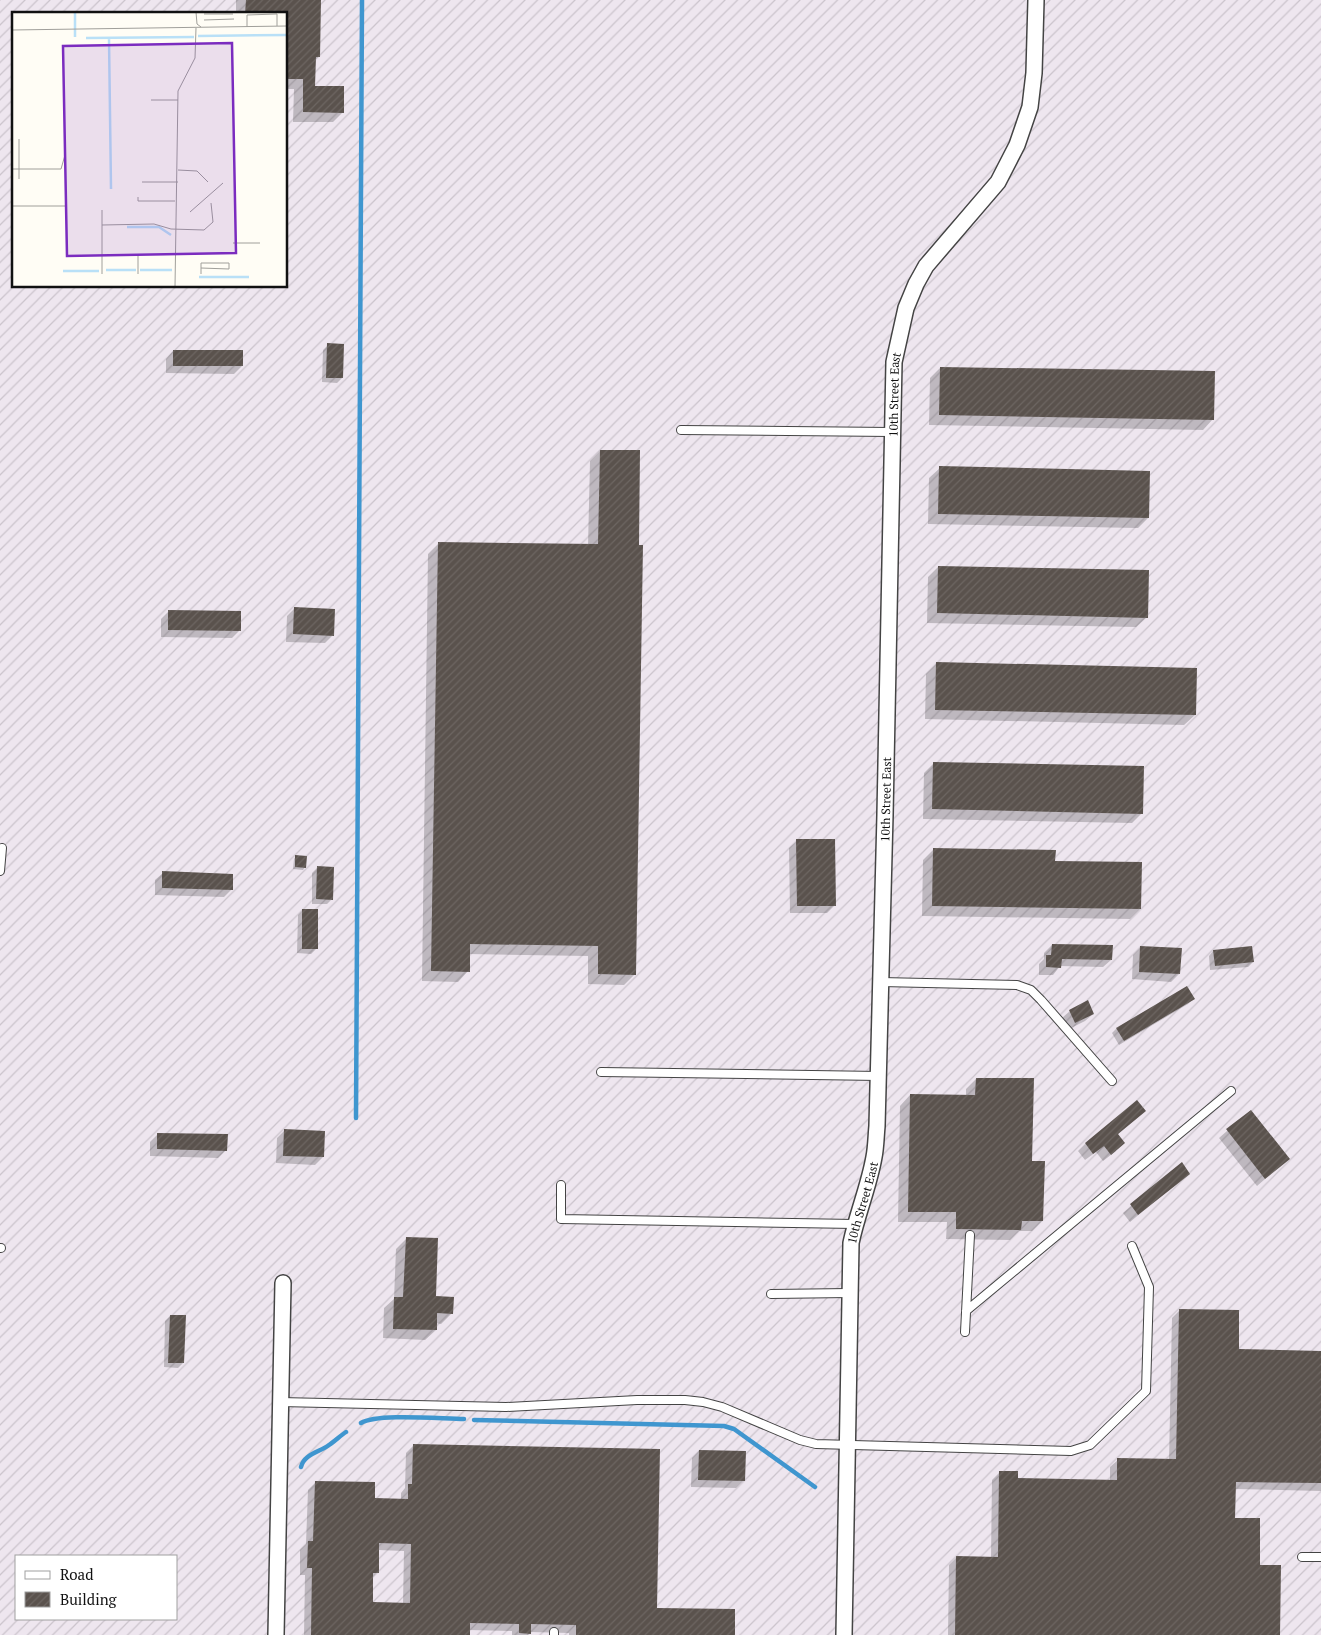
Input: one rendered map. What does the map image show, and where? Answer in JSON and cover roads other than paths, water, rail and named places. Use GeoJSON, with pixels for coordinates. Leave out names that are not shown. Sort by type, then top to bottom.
{"type":"FeatureCollection","features":[{"type":"Feature","properties":{"kind":"street","name":"10th Street East"},"geometry":{"type":"LineString","coordinates":[[844,1635],[851,1243],[854,1224],[875,1156],[879,1076],[886,815],[894,362],[906,308],[916,284],[932,259],[998,182],[1017,145],[1030,107],[1034,73],[1036,0]]}},
{"type":"Feature","properties":{"kind":"street"},"geometry":{"type":"LineString","coordinates":[[276,1635],[283,1283]]}},
{"type":"Feature","properties":{"kind":"lane"},"geometry":{"type":"LineString","coordinates":[[681,430],[892,432]]}},
{"type":"Feature","properties":{"kind":"lane"},"geometry":{"type":"LineString","coordinates":[[0,871],[2,848]]}},
{"type":"Feature","properties":{"kind":"lane"},"geometry":{"type":"LineString","coordinates":[[881,982],[1017,985],[1031,990],[1112,1081]]}},
{"type":"Feature","properties":{"kind":"lane"},"geometry":{"type":"LineString","coordinates":[[601,1072],[879,1076]]}},
{"type":"Feature","properties":{"kind":"lane"},"geometry":{"type":"LineString","coordinates":[[966,1311],[1231,1091]]}},
{"type":"Feature","properties":{"kind":"lane"},"geometry":{"type":"LineString","coordinates":[[562,1185],[561,1219],[854,1224]]}},
{"type":"Feature","properties":{"kind":"lane"},"geometry":{"type":"LineString","coordinates":[[965,1332],[970,1235]]}},
{"type":"Feature","properties":{"kind":"lane"},"geometry":{"type":"LineString","coordinates":[[280,1402],[506,1407],[637,1400],[685,1400],[722,1407],[800,1440],[816,1444],[1071,1451],[1090,1445],[1146,1391],[1148,1287],[1132,1246]]}},
{"type":"Feature","properties":{"kind":"lane"},"geometry":{"type":"LineString","coordinates":[[771,1294],[849,1293]]}},
{"type":"Feature","properties":{"kind":"lane"},"geometry":{"type":"LineString","coordinates":[[1302,1557],[1321,1557]]}},
{"type":"Feature","properties":{"kind":"waterway"},"geometry":{"type":"LineString","coordinates":[[356,1118],[362,0]]}},
{"type":"Feature","properties":{"kind":"waterway"},"geometry":{"type":"LineString","coordinates":[[361,1423],[369,1420],[395,1417],[464,1419]]}},
{"type":"Feature","properties":{"kind":"waterway"},"geometry":{"type":"LineString","coordinates":[[474,1420],[724,1426],[734,1429],[815,1487]]}},
{"type":"Feature","properties":{"kind":"waterway"},"geometry":{"type":"LineString","coordinates":[[301,1467],[305,1459],[346,1432]]}}]}
